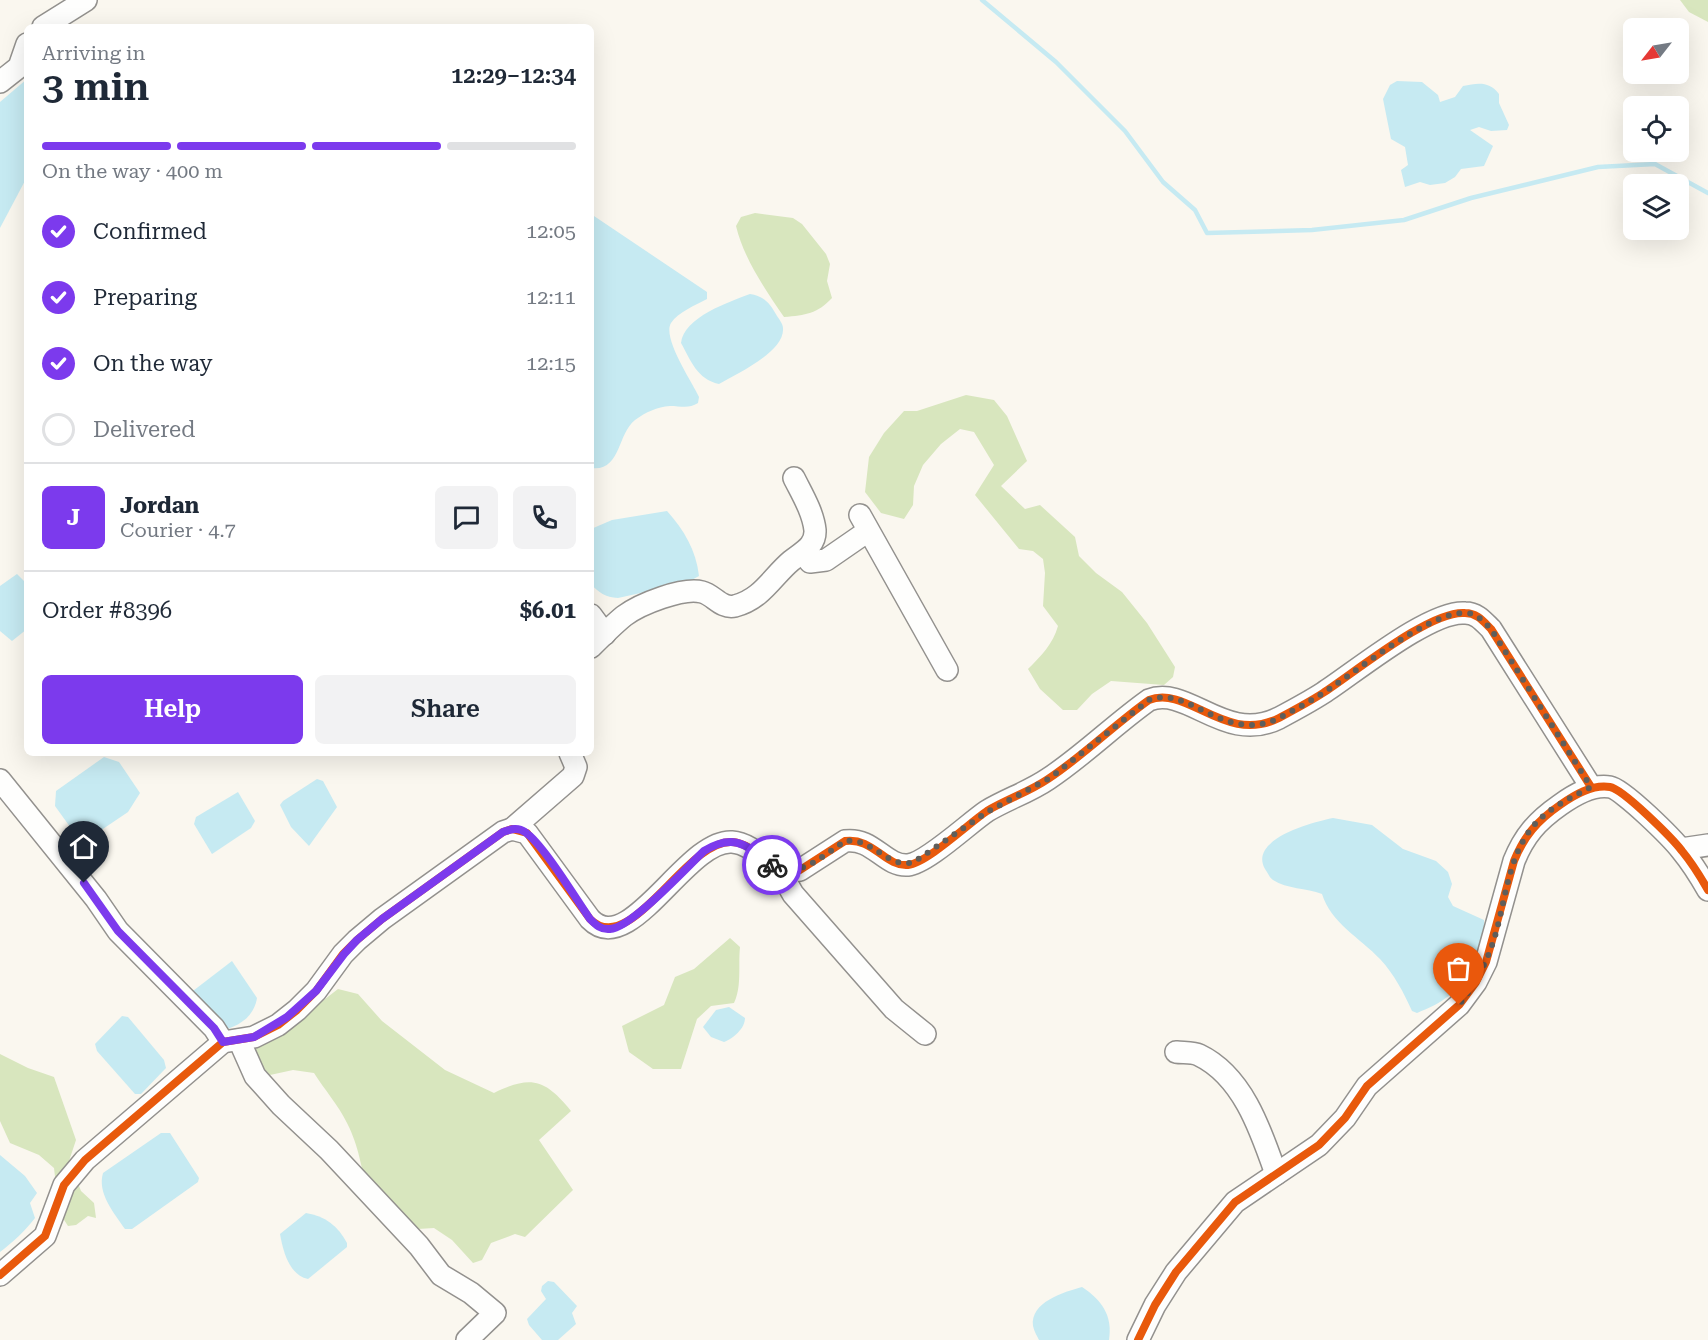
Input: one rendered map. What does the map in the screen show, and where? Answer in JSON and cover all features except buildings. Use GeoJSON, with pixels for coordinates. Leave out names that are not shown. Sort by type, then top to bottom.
{"type":"FeatureCollection","features":[{"type":"Feature","properties":{"kind":"street"},"geometry":{"type":"LineString","coordinates":[[48,24],[86,0]]}},
{"type":"Feature","properties":{"kind":"street"},"geometry":{"type":"LineString","coordinates":[[0,82],[19,67],[24,53]]}},
{"type":"Feature","properties":{"kind":"street"},"geometry":{"type":"LineString","coordinates":[[594,626],[598,641],[625,615],[669,596],[693,590],[705,592],[723,605],[733,606],[765,590],[791,561],[811,546],[815,531],[808,508],[794,478]]}},
{"type":"Feature","properties":{"kind":"street"},"geometry":{"type":"LineString","coordinates":[[802,554],[810,562],[826,560],[864,523],[947,670]]}},
{"type":"Feature","properties":{"kind":"street"},"geometry":{"type":"LineString","coordinates":[[512,829],[527,833],[590,919],[604,929],[612,929],[628,922],[704,851],[723,842],[740,843],[783,872],[800,870],[845,841],[853,840],[869,845],[900,864],[914,862],[987,812],[1050,778],[1149,700],[1166,696],[1234,723],[1251,726],[1263,724],[1275,720],[1324,692],[1373,657],[1410,635],[1441,618],[1457,613],[1474,614],[1491,629],[1591,787]]}},
{"type":"Feature","properties":{"kind":"street"},"geometry":{"type":"LineString","coordinates":[[0,1275],[45,1236],[64,1185],[71,1174],[231,1041],[254,1037],[278,1025],[297,1010],[316,991],[344,954],[382,919],[482,845],[512,829],[573,776],[576,767],[571,756]]}},
{"type":"Feature","properties":{"kind":"street"},"geometry":{"type":"LineString","coordinates":[[0,780],[118,931],[214,1028],[231,1041],[255,1076],[281,1105],[329,1150],[418,1246],[441,1275],[471,1293],[495,1313],[467,1340]]}},
{"type":"Feature","properties":{"kind":"street"},"geometry":{"type":"LineString","coordinates":[[1138,1340],[1155,1305],[1176,1272],[1235,1202],[1319,1145],[1345,1118],[1373,1079],[1459,1005],[1476,982],[1486,962],[1514,861],[1536,822],[1569,798],[1591,787],[1612,787],[1635,804],[1681,849],[1708,890]]}},
{"type":"Feature","properties":{"kind":"street"},"geometry":{"type":"LineString","coordinates":[[1681,849],[1708,845]]}},
{"type":"Feature","properties":{"kind":"street"},"geometry":{"type":"LineString","coordinates":[[783,872],[793,894],[894,1009],[925,1034]]}},
{"type":"Feature","properties":{"kind":"street"},"geometry":{"type":"LineString","coordinates":[[1176,1052],[1198,1054],[1218,1068],[1234,1084],[1253,1115],[1276,1174]]}},
{"type":"Feature","properties":{"kind":"green space"},"geometry":{"type":"Polygon","coordinates":[[[1680,0],[1708,0],[1708,22],[1689,12],[1680,0]]]}},
{"type":"Feature","properties":{"kind":"green space"},"geometry":{"type":"Polygon","coordinates":[[[755,213],[793,218],[802,224],[826,254],[830,264],[827,281],[832,298],[816,311],[784,317],[763,285],[750,262],[736,226],[741,217],[755,213]]]}},
{"type":"Feature","properties":{"kind":"green space"},"geometry":{"type":"Polygon","coordinates":[[[966,395],[994,400],[1007,416],[1027,461],[1001,486],[1025,509],[1040,505],[1075,537],[1079,556],[1096,573],[1122,592],[1147,623],[1175,667],[1173,677],[1164,685],[1111,681],[1092,694],[1077,710],[1063,710],[1040,689],[1028,669],[1050,644],[1058,626],[1043,606],[1045,573],[1043,559],[1033,551],[1019,549],[975,495],[994,465],[974,432],[960,429],[941,444],[923,465],[914,486],[913,505],[904,519],[881,513],[865,492],[869,457],[884,433],[904,411],[917,411],[966,395]]]}},
{"type":"Feature","properties":{"kind":"green space"},"geometry":{"type":"Polygon","coordinates":[[[730,938],[740,947],[739,983],[734,1003],[711,1006],[697,1019],[681,1069],[653,1069],[629,1052],[622,1026],[664,1005],[675,977],[694,969],[730,938]]]}},
{"type":"Feature","properties":{"kind":"green space"},"geometry":{"type":"Polygon","coordinates":[[[338,989],[358,994],[382,1021],[445,1070],[494,1093],[518,1084],[537,1083],[553,1092],[571,1111],[539,1140],[573,1190],[525,1237],[515,1234],[491,1243],[482,1260],[473,1263],[452,1240],[434,1228],[418,1229],[407,1244],[390,1230],[371,1202],[355,1141],[340,1110],[314,1073],[293,1070],[270,1075],[252,1057],[257,1041],[298,1020],[338,989]]]}},
{"type":"Feature","properties":{"kind":"green space"},"geometry":{"type":"Polygon","coordinates":[[[0,1054],[28,1068],[54,1077],[76,1140],[69,1161],[81,1191],[94,1203],[96,1218],[88,1216],[76,1225],[68,1226],[59,1212],[54,1168],[39,1155],[10,1143],[0,1121],[0,1054]]]}},
{"type":"Feature","properties":{"kind":"water"},"geometry":{"type":"Polygon","coordinates":[[[1397,81],[1422,82],[1438,95],[1440,102],[1455,97],[1463,86],[1483,84],[1495,90],[1499,94],[1499,103],[1509,125],[1507,130],[1491,131],[1479,127],[1470,130],[1493,146],[1484,166],[1461,169],[1455,177],[1445,183],[1430,185],[1420,182],[1405,187],[1401,170],[1408,165],[1405,147],[1391,139],[1383,99],[1390,85],[1397,81]]]}},
{"type":"Feature","properties":{"kind":"water"},"geometry":{"type":"Polygon","coordinates":[[[24,82],[24,183],[0,228],[0,102],[24,82]]]}},
{"type":"Feature","properties":{"kind":"water"},"geometry":{"type":"Polygon","coordinates":[[[594,216],[707,292],[707,299],[678,315],[671,323],[669,330],[674,349],[699,397],[698,403],[688,407],[661,407],[635,420],[629,426],[618,451],[608,464],[601,468],[594,468],[594,216]]]}},
{"type":"Feature","properties":{"kind":"water"},"geometry":{"type":"Polygon","coordinates":[[[750,294],[763,298],[772,307],[783,328],[782,337],[768,354],[747,368],[719,384],[711,382],[700,374],[692,363],[681,343],[684,334],[699,318],[750,294]]]}},
{"type":"Feature","properties":{"kind":"water"},"geometry":{"type":"Polygon","coordinates":[[[667,511],[688,541],[699,576],[686,583],[618,598],[606,596],[594,587],[594,528],[612,520],[667,511]]]}},
{"type":"Feature","properties":{"kind":"water"},"geometry":{"type":"Polygon","coordinates":[[[17,574],[24,581],[24,631],[12,641],[0,631],[0,586],[17,574]]]}},
{"type":"Feature","properties":{"kind":"water"},"geometry":{"type":"Polygon","coordinates":[[[104,757],[119,762],[140,793],[128,812],[91,837],[78,838],[55,806],[56,791],[104,757]]]}},
{"type":"Feature","properties":{"kind":"water"},"geometry":{"type":"Polygon","coordinates":[[[317,779],[323,781],[337,807],[309,846],[291,827],[280,805],[317,779]]]}},
{"type":"Feature","properties":{"kind":"water"},"geometry":{"type":"Polygon","coordinates":[[[238,792],[255,821],[251,828],[212,854],[194,824],[196,817],[238,792]]]}},
{"type":"Feature","properties":{"kind":"water"},"geometry":{"type":"Polygon","coordinates":[[[1333,818],[1372,825],[1403,849],[1436,861],[1448,872],[1452,884],[1448,897],[1453,906],[1484,920],[1482,940],[1470,970],[1457,988],[1438,1003],[1417,1013],[1412,1011],[1390,971],[1372,951],[1339,922],[1322,894],[1278,883],[1265,869],[1262,858],[1266,849],[1274,841],[1298,828],[1333,818]]]}},
{"type":"Feature","properties":{"kind":"water"},"geometry":{"type":"Polygon","coordinates":[[[232,961],[257,998],[253,1010],[246,1019],[224,1030],[189,994],[232,961]]]}},
{"type":"Feature","properties":{"kind":"water"},"geometry":{"type":"Polygon","coordinates":[[[729,1007],[745,1018],[745,1022],[732,1038],[724,1042],[711,1037],[703,1027],[716,1010],[729,1007]]]}},
{"type":"Feature","properties":{"kind":"water"},"geometry":{"type":"Polygon","coordinates":[[[122,1016],[128,1017],[164,1060],[166,1068],[141,1094],[135,1094],[97,1051],[95,1044],[122,1016]]]}},
{"type":"Feature","properties":{"kind":"water"},"geometry":{"type":"Polygon","coordinates":[[[161,1133],[170,1133],[199,1178],[198,1182],[132,1229],[125,1229],[104,1195],[103,1173],[161,1133]]]}},
{"type":"Feature","properties":{"kind":"water"},"geometry":{"type":"Polygon","coordinates":[[[0,1155],[25,1176],[37,1193],[30,1203],[35,1218],[0,1252],[0,1155]]]}},
{"type":"Feature","properties":{"kind":"water"},"geometry":{"type":"Polygon","coordinates":[[[306,1213],[330,1223],[347,1243],[347,1247],[308,1279],[296,1273],[288,1261],[280,1234],[306,1213]]]}},
{"type":"Feature","properties":{"kind":"water"},"geometry":{"type":"Polygon","coordinates":[[[548,1281],[554,1282],[577,1306],[572,1313],[576,1324],[558,1340],[542,1340],[529,1325],[527,1319],[546,1299],[541,1291],[542,1286],[548,1281]]]}},
{"type":"Feature","properties":{"kind":"water"},"geometry":{"type":"Polygon","coordinates":[[[1082,1287],[1095,1297],[1104,1309],[1109,1323],[1109,1340],[1039,1340],[1033,1326],[1037,1310],[1050,1299],[1082,1287]]]}},
{"type":"Feature","properties":{"kind":"waterway"},"geometry":{"type":"LineString","coordinates":[[982,0],[1056,62],[1125,131],[1163,182],[1195,210],[1207,233],[1312,230],[1404,220],[1471,198],[1598,167],[1655,164],[1708,193]]}},
{"type":"Feature","properties":{"kind":"cycle path"},"geometry":{"type":"LineString","coordinates":[[0,1275],[45,1236],[64,1185],[85,1160],[223,1042],[254,1037],[278,1025],[316,991],[343,954],[382,919],[503,832],[512,829],[527,833],[590,919],[606,927],[623,924],[640,912],[696,859],[714,846],[732,842],[746,846],[783,872],[800,870],[845,841],[863,843],[892,862],[908,865],[916,863],[937,850],[987,811],[1048,779],[1149,700],[1164,698],[1178,700],[1224,720],[1241,724],[1260,724],[1279,718],[1312,700],[1413,632],[1450,615],[1465,613],[1476,616],[1491,629],[1591,787]]}},
{"type":"Feature","properties":{"kind":"cycle path"},"geometry":{"type":"LineString","coordinates":[[1138,1340],[1155,1305],[1176,1272],[1235,1202],[1319,1145],[1345,1118],[1367,1086],[1459,1005],[1476,982],[1486,962],[1518,852],[1532,830],[1552,811],[1590,789],[1610,787],[1616,790],[1648,815],[1677,845],[1693,865],[1708,890]]}},
{"type":"Feature","properties":{"kind":"way so far"},"geometry":{"type":"LineString","coordinates":[[772,865],[783,872],[800,870],[845,841],[853,840],[869,845],[893,861],[907,865],[923,859],[987,812],[1050,778],[1149,700],[1166,696],[1234,723],[1251,726],[1263,724],[1313,699],[1373,657],[1441,618],[1457,613],[1474,614],[1491,629],[1591,787],[1569,798],[1536,822],[1519,848],[1486,962],[1476,982],[1459,1005]]}},
{"type":"Feature","properties":{"kind":"route"},"geometry":{"type":"LineString","coordinates":[[84,883],[118,931],[214,1028],[223,1042],[254,1037],[278,1025],[316,991],[344,954],[382,919],[482,845],[512,829],[519,829],[527,833],[590,919],[604,929],[612,929],[628,922],[704,851],[715,845],[723,842],[740,843],[772,865]]}}]}
